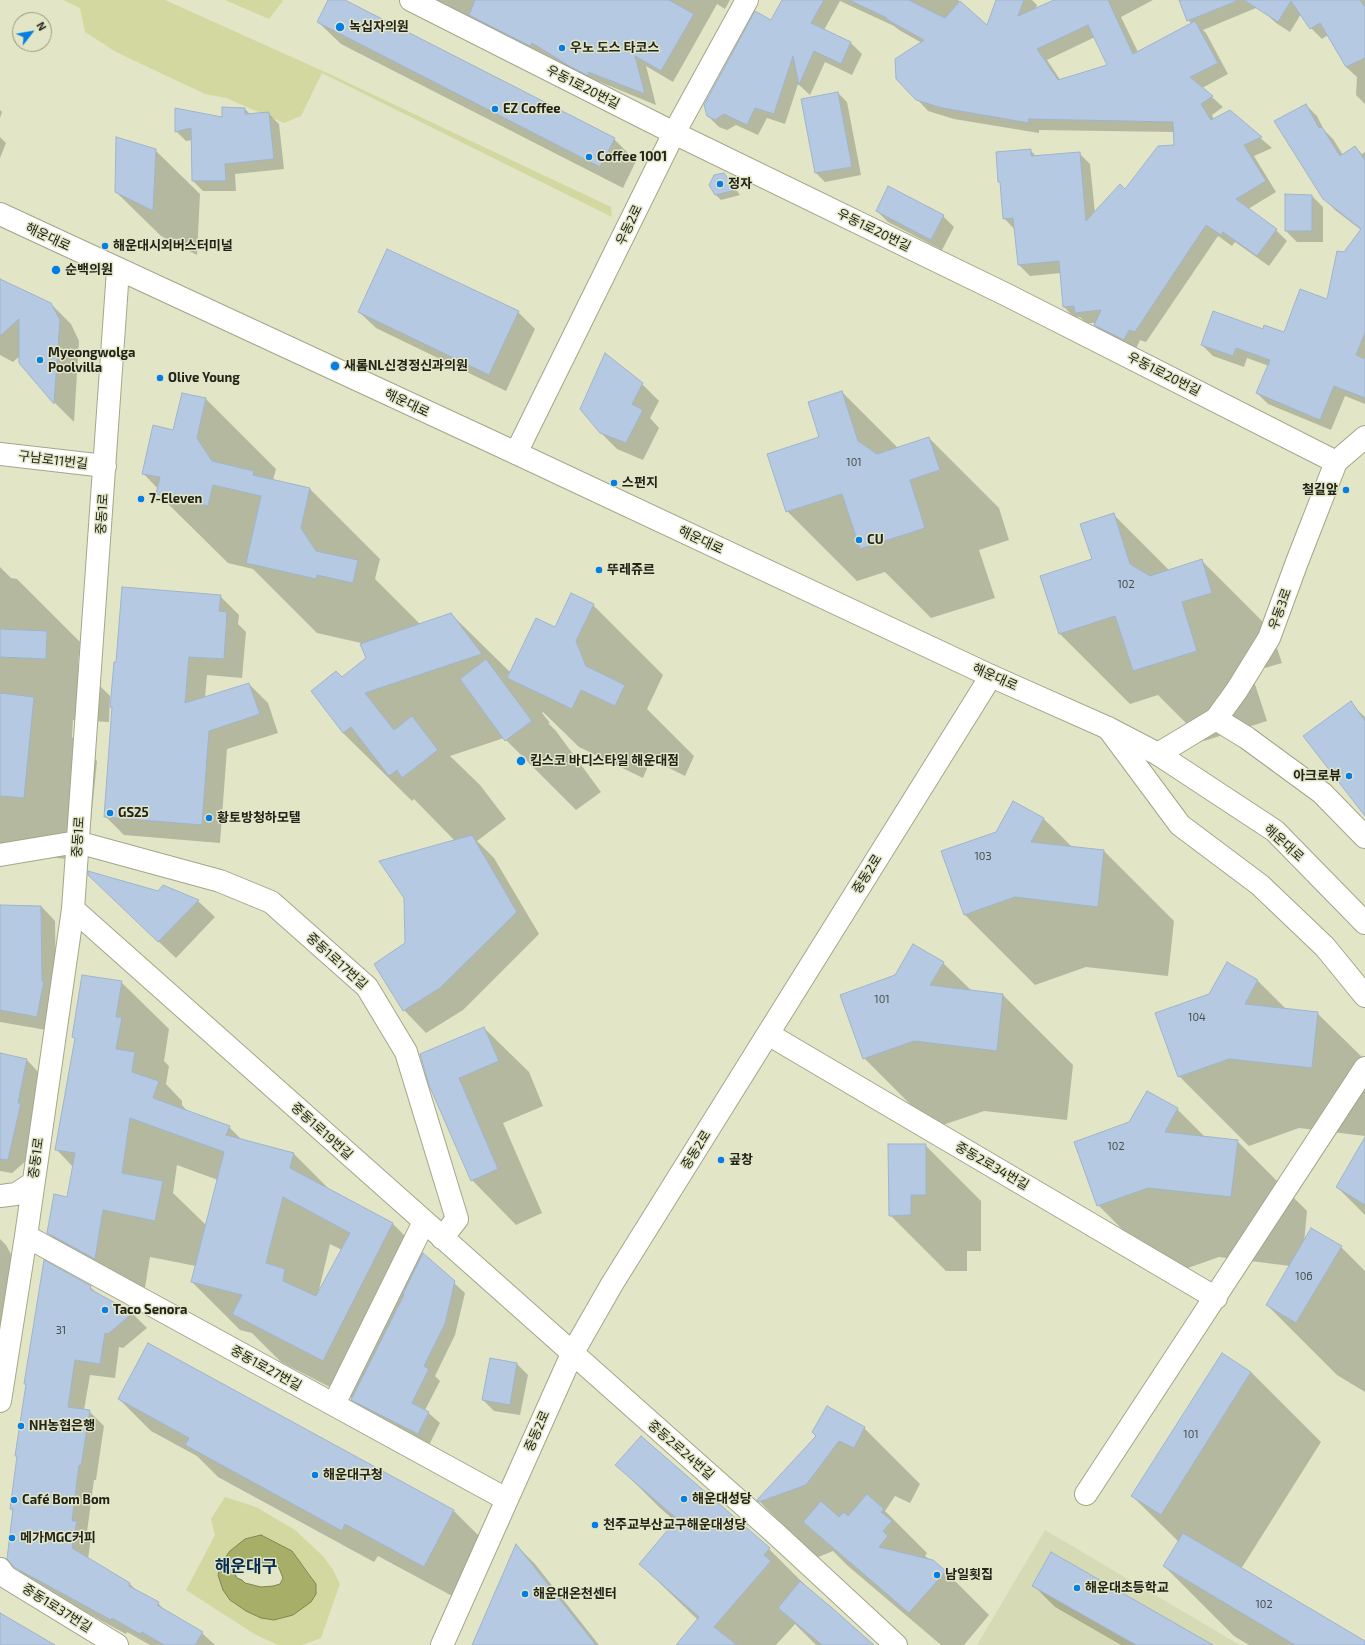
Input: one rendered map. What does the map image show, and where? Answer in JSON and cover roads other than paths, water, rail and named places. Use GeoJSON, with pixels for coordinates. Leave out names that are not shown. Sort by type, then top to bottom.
{"type":"FeatureCollection","features":[{"type":"Feature","properties":{"kind":"street","name":"우동1로20번길"},"geometry":{"type":"LineString","coordinates":[[411,0],[674,133],[1005,294],[1336,462]]}},
{"type":"Feature","properties":{"kind":"street","name":"우동2로"},"geometry":{"type":"LineString","coordinates":[[516,453],[674,133],[747,0]]}},
{"type":"Feature","properties":{"kind":"street","name":"해운대로"},"geometry":{"type":"LineString","coordinates":[[0,214],[118,270],[516,453],[991,676],[1108,728],[1158,754],[1275,831],[1365,923]]}},
{"type":"Feature","properties":{"kind":"street","name":"중동1로"},"geometry":{"type":"LineString","coordinates":[[0,1400],[26,1236],[73,909],[118,270]]}},
{"type":"Feature","properties":{"kind":"street","name":"우동3로"},"geometry":{"type":"LineString","coordinates":[[1158,754],[1216,719],[1269,638],[1296,562],[1336,462],[1365,437]]}},
{"type":"Feature","properties":{"kind":"street","name":"구남로11번길"},"geometry":{"type":"LineString","coordinates":[[0,454],[105,466]]}},
{"type":"Feature","properties":{"kind":"street","name":"중동2로"},"geometry":{"type":"LineString","coordinates":[[442,1645],[572,1354],[612,1284],[991,676]]}},
{"type":"Feature","properties":{"kind":"street"},"geometry":{"type":"LineString","coordinates":[[1216,719],[1247,738],[1322,793],[1365,837]]}},
{"type":"Feature","properties":{"kind":"street"},"geometry":{"type":"LineString","coordinates":[[1108,728],[1180,825],[1260,885],[1325,947],[1365,996]]}},
{"type":"Feature","properties":{"kind":"street"},"geometry":{"type":"LineString","coordinates":[[0,855],[77,842]]}},
{"type":"Feature","properties":{"kind":"street","name":"중동1로17번길"},"geometry":{"type":"LineString","coordinates":[[77,842],[220,882],[271,902],[367,987],[406,1052],[457,1220],[442,1238]]}},
{"type":"Feature","properties":{"kind":"street","name":"중동1로19번길"},"geometry":{"type":"LineString","coordinates":[[73,909],[572,1354]]}},
{"type":"Feature","properties":{"kind":"street","name":"중동2로34번길"},"geometry":{"type":"LineString","coordinates":[[768,1034],[1216,1298]]}},
{"type":"Feature","properties":{"kind":"street"},"geometry":{"type":"LineString","coordinates":[[1086,1494],[1216,1298],[1365,1068]]}},
{"type":"Feature","properties":{"kind":"street"},"geometry":{"type":"LineString","coordinates":[[0,1196],[16,1194],[33,1183]]}},
{"type":"Feature","properties":{"kind":"street"},"geometry":{"type":"LineString","coordinates":[[334,1404],[424,1222]]}},
{"type":"Feature","properties":{"kind":"street","name":"중동1로27번길"},"geometry":{"type":"LineString","coordinates":[[26,1236],[506,1499]]}},
{"type":"Feature","properties":{"kind":"street","name":"중동2로24번길"},"geometry":{"type":"LineString","coordinates":[[572,1354],[775,1533],[896,1645]]}},
{"type":"Feature","properties":{"kind":"street","name":"중동1로37번길"},"geometry":{"type":"LineString","coordinates":[[0,1569],[6,1577],[117,1645]]}},
{"type":"Feature","properties":{"kind":"place","name":"녹십자의원"},"geometry":{"type":"Point","coordinates":[340,27]}},
{"type":"Feature","properties":{"kind":"place","name":"우노 도스 타코스"},"geometry":{"type":"Point","coordinates":[562,48]}},
{"type":"Feature","properties":{"kind":"place","name":"EZ Coffee"},"geometry":{"type":"Point","coordinates":[495,109]}},
{"type":"Feature","properties":{"kind":"place","name":"Coffee 1001"},"geometry":{"type":"Point","coordinates":[589,157]}},
{"type":"Feature","properties":{"kind":"place","name":"정자"},"geometry":{"type":"Point","coordinates":[720,184]}},
{"type":"Feature","properties":{"kind":"place","name":"해운대시외버스터미널"},"geometry":{"type":"Point","coordinates":[105,246]}},
{"type":"Feature","properties":{"kind":"place","name":"순백의원"},"geometry":{"type":"Point","coordinates":[56,270]}},
{"type":"Feature","properties":{"kind":"place","name":"Myeongwolga Poolvilla"},"geometry":{"type":"Point","coordinates":[40,360]}},
{"type":"Feature","properties":{"kind":"place","name":"새롬NL신경정신과의원"},"geometry":{"type":"Point","coordinates":[335,366]}},
{"type":"Feature","properties":{"kind":"place","name":"Olive Young"},"geometry":{"type":"Point","coordinates":[160,378]}},
{"type":"Feature","properties":{"kind":"place","name":"스펀지"},"geometry":{"type":"Point","coordinates":[614,483]}},
{"type":"Feature","properties":{"kind":"place","name":"철길앞"},"geometry":{"type":"Point","coordinates":[1346,490]}},
{"type":"Feature","properties":{"kind":"place","name":"7-Eleven"},"geometry":{"type":"Point","coordinates":[141,499]}},
{"type":"Feature","properties":{"kind":"place","name":"CU"},"geometry":{"type":"Point","coordinates":[859,540]}},
{"type":"Feature","properties":{"kind":"place","name":"뚜레쥬르"},"geometry":{"type":"Point","coordinates":[599,570]}},
{"type":"Feature","properties":{"kind":"place","name":"킴스코 바디스타일 해운대점"},"geometry":{"type":"Point","coordinates":[521,761]}},
{"type":"Feature","properties":{"kind":"place","name":"아크로뷰"},"geometry":{"type":"Point","coordinates":[1349,776]}},
{"type":"Feature","properties":{"kind":"place","name":"GS25"},"geometry":{"type":"Point","coordinates":[110,813]}},
{"type":"Feature","properties":{"kind":"place","name":"황토방청하모텔"},"geometry":{"type":"Point","coordinates":[209,818]}},
{"type":"Feature","properties":{"kind":"place","name":"곺창"},"geometry":{"type":"Point","coordinates":[721,1160]}},
{"type":"Feature","properties":{"kind":"place","name":"Taco Senora"},"geometry":{"type":"Point","coordinates":[105,1310]}},
{"type":"Feature","properties":{"kind":"place","name":"NH농협은행"},"geometry":{"type":"Point","coordinates":[21,1426]}},
{"type":"Feature","properties":{"kind":"place","name":"해운대구청"},"geometry":{"type":"Point","coordinates":[315,1475]}},
{"type":"Feature","properties":{"kind":"place","name":"해운대성당"},"geometry":{"type":"Point","coordinates":[684,1499]}},
{"type":"Feature","properties":{"kind":"place","name":"Café Bom Bom"},"geometry":{"type":"Point","coordinates":[14,1500]}},
{"type":"Feature","properties":{"kind":"place","name":"천주교부산교구해운대성당"},"geometry":{"type":"Point","coordinates":[595,1525]}},
{"type":"Feature","properties":{"kind":"place","name":"메가MGC커피"},"geometry":{"type":"Point","coordinates":[12,1538]}},
{"type":"Feature","properties":{"kind":"place","name":"남일횟집"},"geometry":{"type":"Point","coordinates":[937,1575]}},
{"type":"Feature","properties":{"kind":"place","name":"해운대초등학교"},"geometry":{"type":"Point","coordinates":[1077,1588]}},
{"type":"Feature","properties":{"kind":"place","name":"해운대온천센터"},"geometry":{"type":"Point","coordinates":[525,1594]}},
{"type":"Feature","properties":{"kind":"district","name":"해운대구"},"geometry":{"type":"Point","coordinates":[246,1566]}}]}
